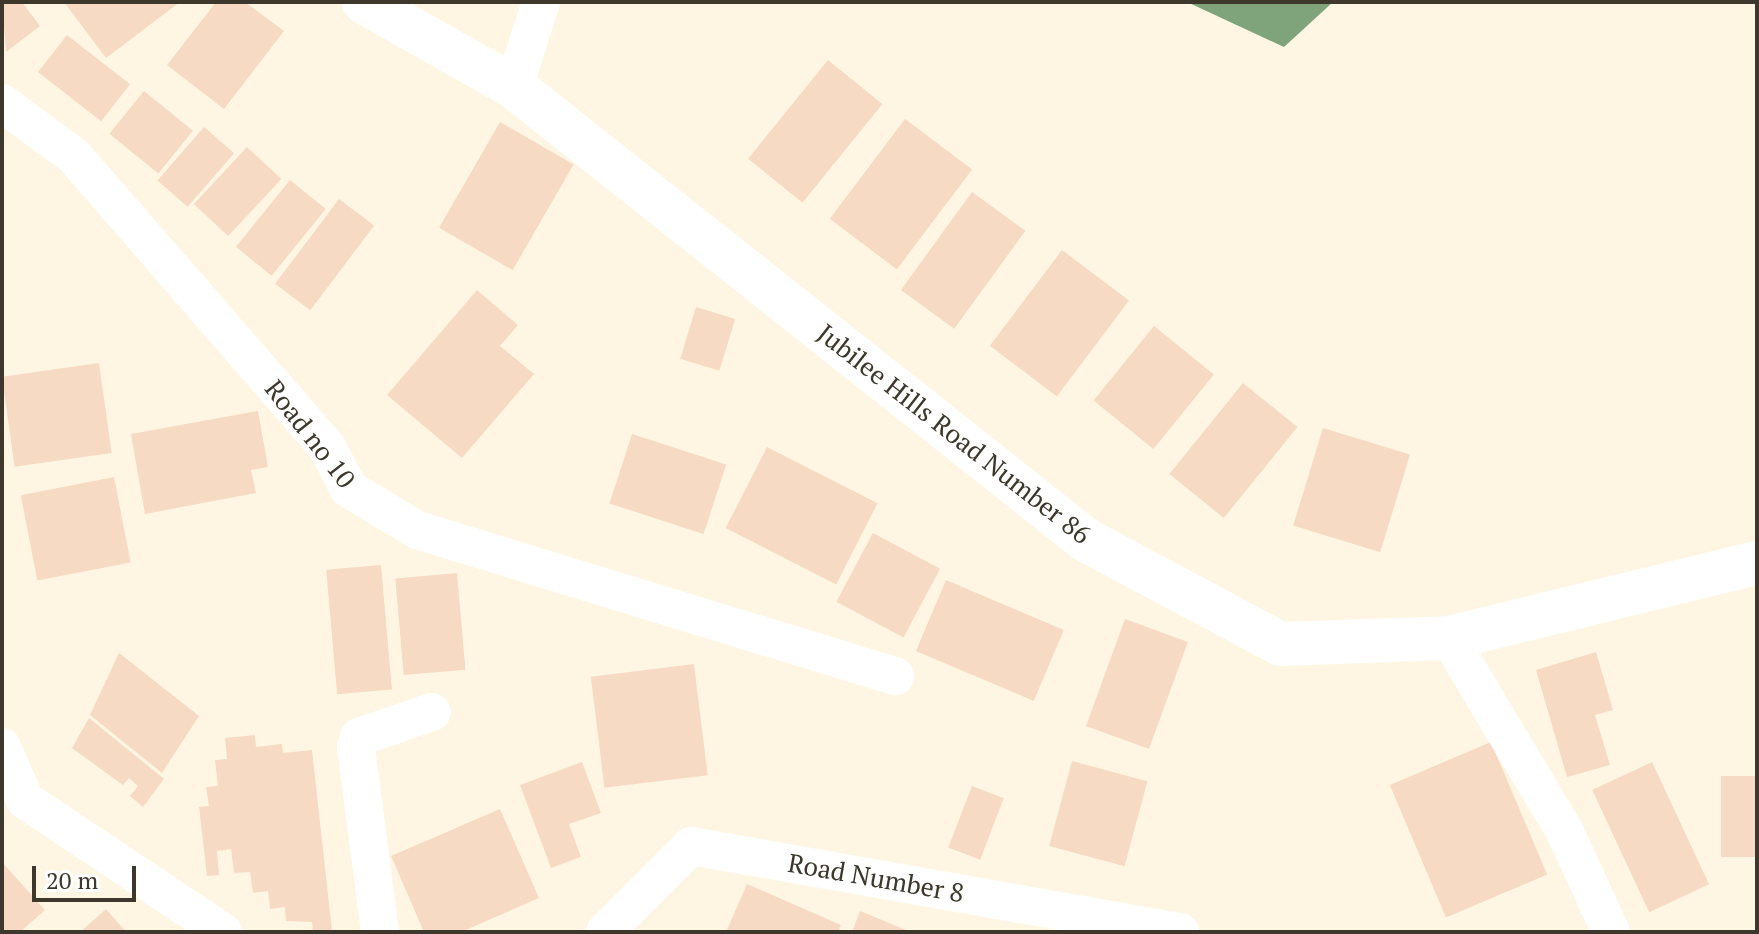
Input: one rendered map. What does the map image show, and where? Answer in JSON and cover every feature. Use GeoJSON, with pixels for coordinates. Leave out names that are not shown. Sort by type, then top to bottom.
{"type":"FeatureCollection","features":[{"type":"Feature","properties":{"kind":"street","name":"Jubilee Hills Road Number 86"},"geometry":{"type":"LineString","coordinates":[[364,2],[514,87],[1086,540],[1281,644],[1449,638],[1757,563]]}},
{"type":"Feature","properties":{"kind":"street"},"geometry":{"type":"LineString","coordinates":[[514,87],[541,2]]}},
{"type":"Feature","properties":{"kind":"street","name":"Road no 10"},"geometry":{"type":"LineString","coordinates":[[2,103],[74,156],[327,447],[349,489],[417,530],[895,676]]}},
{"type":"Feature","properties":{"kind":"street"},"geometry":{"type":"LineString","coordinates":[[1449,638],[1565,832],[1611,932]]}},
{"type":"Feature","properties":{"kind":"street"},"geometry":{"type":"LineString","coordinates":[[380,932],[356,747],[359,737],[432,712]]}},
{"type":"Feature","properties":{"kind":"street"},"geometry":{"type":"LineString","coordinates":[[2,747],[25,800],[223,932]]}},
{"type":"Feature","properties":{"kind":"street","name":"Road Number 8"},"geometry":{"type":"LineString","coordinates":[[605,932],[691,846],[1181,932]]}},
{"type":"Feature","properties":{"kind":"shaded area"},"geometry":{"type":"Polygon","coordinates":[[[1187,2],[1333,2],[1284,47],[1187,2]]]}},
{"type":"Feature","properties":{"kind":"building"},"geometry":{"type":"Polygon","coordinates":[[[2,2],[22,2],[40,26],[6,52],[2,2]]]}},
{"type":"Feature","properties":{"kind":"building"},"geometry":{"type":"Polygon","coordinates":[[[64,2],[180,2],[106,58],[64,2]]]}},
{"type":"Feature","properties":{"kind":"building"},"geometry":{"type":"Polygon","coordinates":[[[216,2],[245,2],[284,31],[224,109],[167,65],[216,2]]]}},
{"type":"Feature","properties":{"kind":"building"},"geometry":{"type":"Polygon","coordinates":[[[67,35],[130,84],[101,121],[38,72],[67,35]]]}},
{"type":"Feature","properties":{"kind":"building"},"geometry":{"type":"Polygon","coordinates":[[[828,60],[882,104],[802,203],[748,159],[828,60]]]}},
{"type":"Feature","properties":{"kind":"building"},"geometry":{"type":"Polygon","coordinates":[[[144,91],[193,131],[158,173],[109,134],[144,91]]]}},
{"type":"Feature","properties":{"kind":"building"},"geometry":{"type":"Polygon","coordinates":[[[905,119],[972,170],[897,269],[830,219],[905,119]]]}},
{"type":"Feature","properties":{"kind":"building"},"geometry":{"type":"Polygon","coordinates":[[[500,122],[574,164],[513,270],[439,228],[500,122]]]}},
{"type":"Feature","properties":{"kind":"building"},"geometry":{"type":"Polygon","coordinates":[[[204,127],[234,153],[188,207],[157,181],[204,127]]]}},
{"type":"Feature","properties":{"kind":"building"},"geometry":{"type":"Polygon","coordinates":[[[247,147],[281,179],[228,236],[194,204],[247,147]]]}},
{"type":"Feature","properties":{"kind":"building"},"geometry":{"type":"Polygon","coordinates":[[[290,180],[326,209],[272,276],[236,247],[290,180]]]}},
{"type":"Feature","properties":{"kind":"building"},"geometry":{"type":"Polygon","coordinates":[[[972,192],[1025,231],[954,329],[901,290],[972,192]]]}},
{"type":"Feature","properties":{"kind":"building"},"geometry":{"type":"Polygon","coordinates":[[[339,199],[374,225],[310,310],[275,284],[339,199]]]}},
{"type":"Feature","properties":{"kind":"building"},"geometry":{"type":"Polygon","coordinates":[[[1062,250],[1129,301],[1057,396],[990,346],[1062,250]]]}},
{"type":"Feature","properties":{"kind":"building"},"geometry":{"type":"Polygon","coordinates":[[[477,290],[518,325],[500,346],[534,374],[462,458],[387,395],[477,290]]]}},
{"type":"Feature","properties":{"kind":"building"},"geometry":{"type":"Polygon","coordinates":[[[696,307],[735,319],[719,371],[680,359],[696,307]]]}},
{"type":"Feature","properties":{"kind":"building"},"geometry":{"type":"Polygon","coordinates":[[[1154,326],[1214,374],[1153,449],[1094,401],[1154,326]]]}},
{"type":"Feature","properties":{"kind":"building"},"geometry":{"type":"Polygon","coordinates":[[[99,363],[112,453],[15,467],[2,377],[99,363]]]}},
{"type":"Feature","properties":{"kind":"building"},"geometry":{"type":"Polygon","coordinates":[[[1243,383],[1297,427],[1224,518],[1169,474],[1243,383]]]}},
{"type":"Feature","properties":{"kind":"building"},"geometry":{"type":"Polygon","coordinates":[[[258,411],[268,467],[251,470],[256,493],[145,514],[131,434],[258,411]]]}},
{"type":"Feature","properties":{"kind":"building"},"geometry":{"type":"Polygon","coordinates":[[[1323,428],[1410,455],[1380,552],[1293,526],[1323,428]]]}},
{"type":"Feature","properties":{"kind":"building"},"geometry":{"type":"Polygon","coordinates":[[[632,434],[726,465],[704,534],[609,503],[632,434]]]}},
{"type":"Feature","properties":{"kind":"building"},"geometry":{"type":"Polygon","coordinates":[[[767,447],[877,503],[836,584],[726,528],[767,447]]]}},
{"type":"Feature","properties":{"kind":"building"},"geometry":{"type":"Polygon","coordinates":[[[114,477],[131,562],[37,581],[21,495],[114,477]]]}},
{"type":"Feature","properties":{"kind":"building"},"geometry":{"type":"Polygon","coordinates":[[[873,533],[940,569],[903,638],[836,602],[873,533]]]}},
{"type":"Feature","properties":{"kind":"building"},"geometry":{"type":"Polygon","coordinates":[[[381,565],[392,690],[337,694],[326,570],[381,565]]]}},
{"type":"Feature","properties":{"kind":"building"},"geometry":{"type":"Polygon","coordinates":[[[457,573],[465,670],[404,675],[395,578],[457,573]]]}},
{"type":"Feature","properties":{"kind":"building"},"geometry":{"type":"Polygon","coordinates":[[[946,580],[1064,630],[1034,701],[916,651],[946,580]]]}},
{"type":"Feature","properties":{"kind":"building"},"geometry":{"type":"Polygon","coordinates":[[[1125,619],[1188,642],[1149,749],[1086,726],[1125,619]]]}},
{"type":"Feature","properties":{"kind":"building"},"geometry":{"type":"Polygon","coordinates":[[[1596,652],[1613,710],[1595,715],[1610,765],[1567,777],[1536,670],[1596,652]]]}},
{"type":"Feature","properties":{"kind":"building"},"geometry":{"type":"Polygon","coordinates":[[[119,653],[199,716],[162,773],[90,715],[119,653]]]}},
{"type":"Feature","properties":{"kind":"building"},"geometry":{"type":"Polygon","coordinates":[[[694,664],[708,775],[604,788],[591,677],[694,664]]]}},
{"type":"Feature","properties":{"kind":"building"},"geometry":{"type":"Polygon","coordinates":[[[89,718],[164,779],[143,807],[130,796],[138,786],[129,778],[123,785],[72,748],[89,718]]]}},
{"type":"Feature","properties":{"kind":"building"},"geometry":{"type":"Polygon","coordinates":[[[255,735],[256,747],[282,744],[283,753],[312,750],[332,931],[313,932],[312,922],[286,921],[285,907],[270,909],[268,891],[253,893],[250,872],[234,873],[231,849],[217,851],[219,875],[207,876],[199,807],[209,806],[206,787],[218,786],[215,760],[227,759],[225,738],[255,735]]]}},
{"type":"Feature","properties":{"kind":"building"},"geometry":{"type":"Polygon","coordinates":[[[1491,742],[1547,875],[1446,918],[1390,785],[1491,742]]]}},
{"type":"Feature","properties":{"kind":"building"},"geometry":{"type":"Polygon","coordinates":[[[1072,761],[1147,781],[1125,866],[1049,846],[1072,761]]]}},
{"type":"Feature","properties":{"kind":"building"},"geometry":{"type":"Polygon","coordinates":[[[582,762],[601,813],[569,824],[581,857],[551,868],[520,785],[582,762]]]}},
{"type":"Feature","properties":{"kind":"building"},"geometry":{"type":"Polygon","coordinates":[[[1652,762],[1709,884],[1649,912],[1592,790],[1652,762]]]}},
{"type":"Feature","properties":{"kind":"building"},"geometry":{"type":"Polygon","coordinates":[[[1721,776],[1757,776],[1757,857],[1721,857],[1721,776]]]}},
{"type":"Feature","properties":{"kind":"building"},"geometry":{"type":"Polygon","coordinates":[[[972,786],[1004,798],[980,860],[948,848],[972,786]]]}},
{"type":"Feature","properties":{"kind":"building"},"geometry":{"type":"Polygon","coordinates":[[[500,809],[539,898],[461,932],[424,932],[391,856],[500,809]]]}},
{"type":"Feature","properties":{"kind":"building"},"geometry":{"type":"Polygon","coordinates":[[[2,862],[45,910],[20,932],[2,932],[2,862]]]}},
{"type":"Feature","properties":{"kind":"building"},"geometry":{"type":"Polygon","coordinates":[[[747,884],[841,925],[838,932],[726,932],[747,884]]]}},
{"type":"Feature","properties":{"kind":"building"},"geometry":{"type":"Polygon","coordinates":[[[106,909],[126,932],[80,932],[106,909]]]}},
{"type":"Feature","properties":{"kind":"building"},"geometry":{"type":"Polygon","coordinates":[[[860,911],[911,932],[852,932],[860,911]]]}}]}
